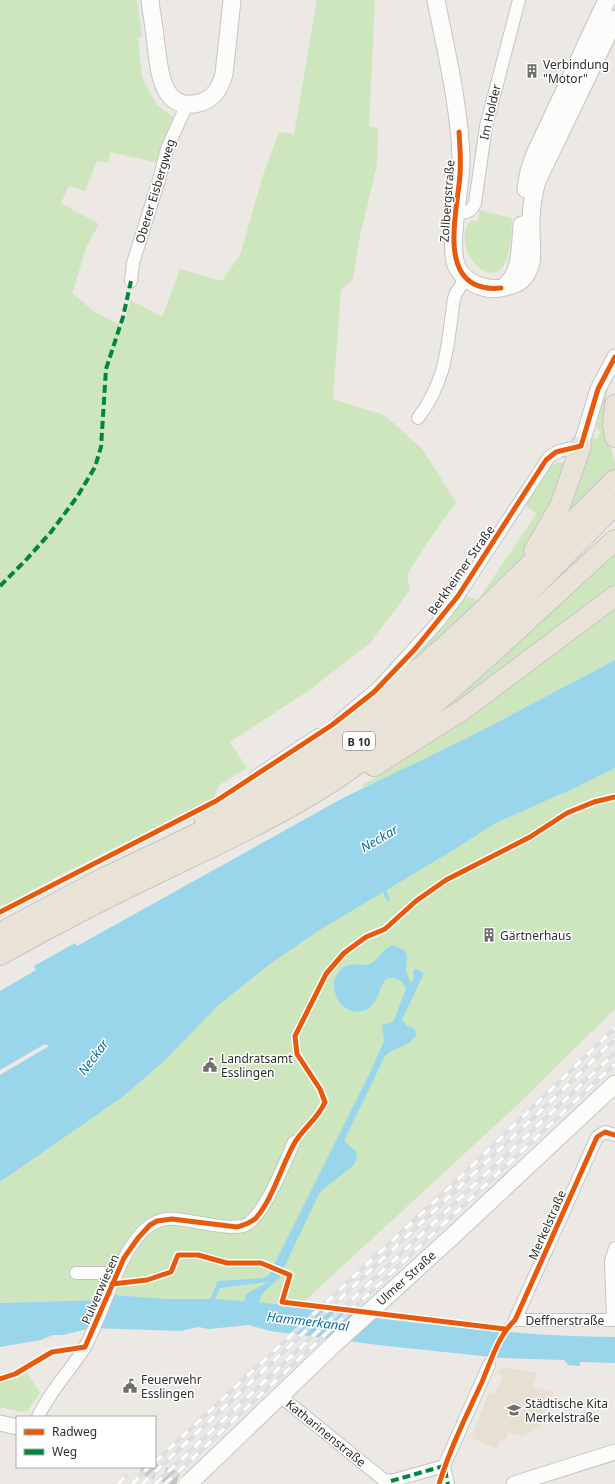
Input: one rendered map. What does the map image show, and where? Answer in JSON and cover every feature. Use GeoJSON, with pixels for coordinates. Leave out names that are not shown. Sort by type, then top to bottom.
{"type":"FeatureCollection","features":[{"type":"Feature","properties":{"kind":"highway"},"geometry":{"type":"LineString","coordinates":[[615,405],[615,437]]}},
{"type":"Feature","properties":{"kind":"highway"},"geometry":{"type":"LineString","coordinates":[[513,582],[553,520],[565,494],[581,446]]}},
{"type":"Feature","properties":{"kind":"highway"},"geometry":{"type":"LineString","coordinates":[[53,905],[111,865],[214,812],[291,766],[320,746],[409,677],[513,582],[615,480]]}},
{"type":"Feature","properties":{"kind":"highway","name":"B 10"},"geometry":{"type":"LineString","coordinates":[[0,933],[53,905],[244,812],[290,786],[347,749],[400,708],[458,659],[512,608],[615,505]]}},
{"type":"Feature","properties":{"kind":"highway","name":"B 10"},"geometry":{"type":"LineString","coordinates":[[0,955],[106,898],[281,813],[348,770],[418,718],[615,540]]}},
{"type":"Feature","properties":{"kind":"highway"},"geometry":{"type":"LineString","coordinates":[[281,813],[318,797],[425,735],[464,709],[615,596]]}},
{"type":"Feature","properties":{"kind":"main road"},"geometry":{"type":"LineString","coordinates":[[150,0],[162,83],[171,96],[187,104],[198,103],[206,100],[216,93],[221,84],[224,74],[232,0]]}},
{"type":"Feature","properties":{"kind":"main road","name":"Zollbergstraße"},"geometry":{"type":"LineString","coordinates":[[436,0],[459,132],[461,164],[454,243],[455,258],[459,270],[466,278]]}},
{"type":"Feature","properties":{"kind":"main road"},"geometry":{"type":"LineString","coordinates":[[501,288],[511,281],[517,268],[527,178],[531,163],[607,0]]}},
{"type":"Feature","properties":{"kind":"main road"},"geometry":{"type":"LineString","coordinates":[[466,278],[481,287],[501,288],[519,282],[528,270],[532,257],[532,203],[537,181],[615,19]]}},
{"type":"Feature","properties":{"kind":"main road","name":"Ulmer Straße"},"geometry":{"type":"LineString","coordinates":[[188,1484],[332,1345],[615,1084]]}},
{"type":"Feature","properties":{"kind":"main road","name":"Ulmer Straße"},"geometry":{"type":"LineString","coordinates":[[555,1140],[575,1130],[615,1099]]}},
{"type":"Feature","properties":{"kind":"street","name":"Im Holder"},"geometry":{"type":"LineString","coordinates":[[457,212],[468,212],[472,209],[475,203],[486,126],[519,0]]}},
{"type":"Feature","properties":{"kind":"street","name":"Oberer Eisbergweg"},"geometry":{"type":"LineString","coordinates":[[130,281],[133,263],[167,149],[187,104]]}},
{"type":"Feature","properties":{"kind":"street"},"geometry":{"type":"LineString","coordinates":[[418,418],[427,406],[438,382],[448,348],[454,299],[456,293],[466,278]]}},
{"type":"Feature","properties":{"kind":"street"},"geometry":{"type":"LineString","coordinates":[[581,446],[598,389],[615,357]]}},
{"type":"Feature","properties":{"kind":"street","name":"Berkheimer Straße"},"geometry":{"type":"LineString","coordinates":[[256,776],[332,725],[380,686],[418,646],[458,596],[546,460],[556,452],[581,446]]}},
{"type":"Feature","properties":{"kind":"street","name":"Merkelstraße"},"geometry":{"type":"LineString","coordinates":[[515,1320],[597,1137],[605,1132],[615,1135]]}},
{"type":"Feature","properties":{"kind":"street","name":"Pulverwiesen"},"geometry":{"type":"LineString","coordinates":[[39,1416],[90,1337],[124,1258],[138,1238],[157,1221],[172,1219],[237,1227],[255,1219],[263,1207],[294,1142]]}},
{"type":"Feature","properties":{"kind":"street"},"geometry":{"type":"LineString","coordinates":[[614,1320],[611,1261],[615,1248]]}},
{"type":"Feature","properties":{"kind":"street"},"geometry":{"type":"LineString","coordinates":[[76,1272],[117,1273]]}},
{"type":"Feature","properties":{"kind":"street","name":"Deffnerstraße"},"geometry":{"type":"LineString","coordinates":[[515,1320],[614,1320]]}},
{"type":"Feature","properties":{"kind":"street"},"geometry":{"type":"LineString","coordinates":[[448,1484],[444,1466],[489,1365]]}},
{"type":"Feature","properties":{"kind":"street","name":"Katharinenstraße"},"geometry":{"type":"LineString","coordinates":[[280,1396],[384,1480],[391,1481],[444,1466]]}},
{"type":"Feature","properties":{"kind":"street"},"geometry":{"type":"LineString","coordinates":[[0,1423],[16,1427]]}},
{"type":"Feature","properties":{"kind":"street"},"geometry":{"type":"LineString","coordinates":[[514,1484],[615,1452]]}},
{"type":"Feature","properties":{"kind":"shaded area","name":"Städtische Kita Merkelstraße"},"geometry":{"type":"Polygon","coordinates":[[[501,1367],[537,1373],[533,1387],[554,1392],[539,1427],[523,1436],[508,1433],[505,1440],[499,1442],[497,1449],[471,1438],[489,1392],[495,1394],[503,1375],[498,1373],[501,1367]]]}},
{"type":"Feature","properties":{"kind":"green space"},"geometry":{"type":"Polygon","coordinates":[[[0,0],[137,0],[142,36],[138,38],[142,77],[156,104],[175,119],[159,163],[110,152],[108,163],[97,161],[85,191],[69,186],[61,203],[99,224],[87,246],[72,293],[96,313],[123,326],[131,300],[162,317],[180,269],[222,281],[240,255],[264,172],[279,132],[294,134],[317,0],[375,0],[369,126],[378,128],[377,165],[359,240],[353,279],[341,290],[333,399],[384,415],[423,450],[456,502],[425,546],[407,575],[410,590],[370,643],[311,689],[230,742],[247,768],[219,785],[214,798],[62,874],[0,908],[0,0]]]}},
{"type":"Feature","properties":{"kind":"green space"},"geometry":{"type":"Polygon","coordinates":[[[479,210],[512,218],[509,253],[505,263],[499,271],[490,273],[482,270],[474,263],[468,253],[465,242],[466,230],[472,219],[474,221],[478,221],[479,210]]]}},
{"type":"Feature","properties":{"kind":"green space"},"geometry":{"type":"Polygon","coordinates":[[[609,383],[605,403],[607,404],[608,439],[615,463],[615,472],[555,526],[591,437],[597,439],[600,432],[593,423],[598,405],[609,383]]]}},
{"type":"Feature","properties":{"kind":"green space"},"geometry":{"type":"Polygon","coordinates":[[[558,462],[564,463],[567,468],[527,551],[520,561],[509,575],[425,652],[422,649],[439,626],[448,621],[465,596],[478,600],[536,514],[527,507],[526,503],[551,465],[558,462]]]}},
{"type":"Feature","properties":{"kind":"green space"},"geometry":{"type":"Polygon","coordinates":[[[615,550],[615,587],[445,711],[443,708],[615,550]]]}},
{"type":"Feature","properties":{"kind":"green space"},"geometry":{"type":"Polygon","coordinates":[[[615,610],[615,660],[469,737],[364,789],[362,785],[459,723],[615,610]]]}},
{"type":"Feature","properties":{"kind":"green space"},"geometry":{"type":"Polygon","coordinates":[[[615,768],[615,1009],[512,1110],[298,1307],[244,1301],[166,1299],[117,1295],[102,1300],[0,1303],[0,1182],[124,1096],[161,1064],[220,1004],[270,964],[320,930],[496,823],[577,787],[615,768]]]}},
{"type":"Feature","properties":{"kind":"green space"},"geometry":{"type":"Polygon","coordinates":[[[27,1373],[40,1393],[28,1410],[21,1412],[0,1407],[0,1383],[15,1379],[27,1373]]]}},
{"type":"Feature","properties":{"kind":"water","name":"Neckar"},"geometry":{"type":"Polygon","coordinates":[[[615,660],[615,768],[577,787],[496,823],[320,930],[270,964],[220,1004],[161,1064],[124,1096],[0,1182],[0,1075],[49,1046],[45,1044],[0,1070],[0,991],[36,970],[34,966],[75,943],[77,946],[343,798],[469,737],[615,660]]]}},
{"type":"Feature","properties":{"kind":"water","name":"Hammerkanal"},"geometry":{"type":"Polygon","coordinates":[[[393,945],[404,950],[407,955],[406,971],[411,984],[414,977],[413,972],[415,968],[424,973],[402,1020],[406,1025],[415,1029],[416,1035],[409,1042],[391,1051],[384,1058],[344,1141],[356,1151],[357,1157],[354,1165],[320,1192],[279,1278],[262,1294],[259,1302],[392,1320],[481,1330],[570,1336],[615,1337],[615,1363],[580,1362],[580,1366],[568,1365],[564,1360],[501,1358],[378,1345],[270,1331],[249,1325],[209,1329],[198,1327],[181,1331],[91,1328],[63,1335],[53,1335],[41,1340],[0,1347],[0,1303],[102,1300],[116,1295],[166,1299],[210,1299],[218,1281],[263,1278],[269,1275],[368,1077],[384,1041],[382,1025],[393,1022],[406,989],[403,983],[396,978],[386,979],[375,1001],[370,1007],[361,1011],[352,1011],[345,1007],[335,992],[334,983],[337,974],[344,967],[351,964],[370,964],[389,946],[393,945]],[[268,1282],[220,1288],[215,1299],[244,1301],[246,1294],[268,1282]]]}},
{"type":"Feature","properties":{"kind":"waterway"},"geometry":{"type":"LineString","coordinates":[[383,888],[388,899]]}},
{"type":"Feature","properties":{"kind":"tunnel"},"geometry":{"type":"LineString","coordinates":[[145,1468],[193,1484]]}},
{"type":"Feature","properties":{"kind":"railway"},"geometry":{"type":"LineString","coordinates":[[156,1461],[450,1187],[615,1028]]}},
{"type":"Feature","properties":{"kind":"railway"},"geometry":{"type":"LineString","coordinates":[[142,1484],[546,1106],[615,1039]]}},
{"type":"Feature","properties":{"kind":"railway"},"geometry":{"type":"LineString","coordinates":[[155,1484],[615,1053]]}},
{"type":"Feature","properties":{"kind":"railway"},"geometry":{"type":"LineString","coordinates":[[165,1484],[615,1064]]}},
{"type":"Feature","properties":{"kind":"railway"},"geometry":{"type":"LineString","coordinates":[[132,1484],[148,1468]]}},
{"type":"Feature","properties":{"kind":"railway"},"geometry":{"type":"LineString","coordinates":[[118,1484],[126,1476]]}},
{"type":"Feature","properties":{"kind":"marked path"},"geometry":{"type":"LineString","coordinates":[[0,586],[51,532],[77,497],[95,467],[101,447],[106,369],[123,317],[131,281]]}},
{"type":"Feature","properties":{"kind":"marked path"},"geometry":{"type":"LineString","coordinates":[[391,1481],[444,1466]]}},
{"type":"Feature","properties":{"kind":"marked path"},"geometry":{"type":"LineString","coordinates":[[445,1470],[448,1484]]}},
{"type":"Feature","properties":{"kind":"cycle path"},"geometry":{"type":"LineString","coordinates":[[459,132],[460,169],[454,234],[458,264],[464,276],[474,284],[487,288],[501,288]]}},
{"type":"Feature","properties":{"kind":"cycle path"},"geometry":{"type":"LineString","coordinates":[[0,912],[216,801],[332,725],[374,692],[415,649],[458,596],[546,460],[556,452],[581,446],[598,389],[615,357]]}},
{"type":"Feature","properties":{"kind":"cycle path"},"geometry":{"type":"LineString","coordinates":[[0,1379],[15,1374],[52,1352],[85,1347],[124,1258],[138,1238],[150,1225],[157,1221],[172,1219],[237,1227],[250,1223],[256,1218],[272,1192],[294,1144],[318,1114],[325,1102],[320,1089],[297,1054],[295,1036],[326,974],[344,953],[366,937],[385,929],[416,901],[446,880],[530,837],[567,813],[594,802],[615,797]]}},
{"type":"Feature","properties":{"kind":"cycle path"},"geometry":{"type":"LineString","coordinates":[[439,1484],[453,1445],[499,1341],[515,1320],[597,1137],[605,1132],[615,1135]]}},
{"type":"Feature","properties":{"kind":"cycle path"},"geometry":{"type":"LineString","coordinates":[[112,1284],[147,1280],[171,1272],[178,1255],[198,1255],[227,1263],[261,1263],[290,1275],[282,1302],[505,1329]]}},
{"type":"Feature","properties":{"kind":"place","name":"Verbindung \"Motor\""},"geometry":{"type":"Point","coordinates":[532,71]}},
{"type":"Feature","properties":{"kind":"place","name":"Gärtnerhaus"},"geometry":{"type":"Point","coordinates":[489,935]}},
{"type":"Feature","properties":{"kind":"place","name":"Landratsamt Esslingen"},"geometry":{"type":"Point","coordinates":[210,1065]}},
{"type":"Feature","properties":{"kind":"place","name":"Feuerwehr Esslingen"},"geometry":{"type":"Point","coordinates":[130,1386]}},
{"type":"Feature","properties":{"kind":"place","name":"Städtische Kita Merkelstraße"},"geometry":{"type":"Point","coordinates":[514,1410]}}]}
